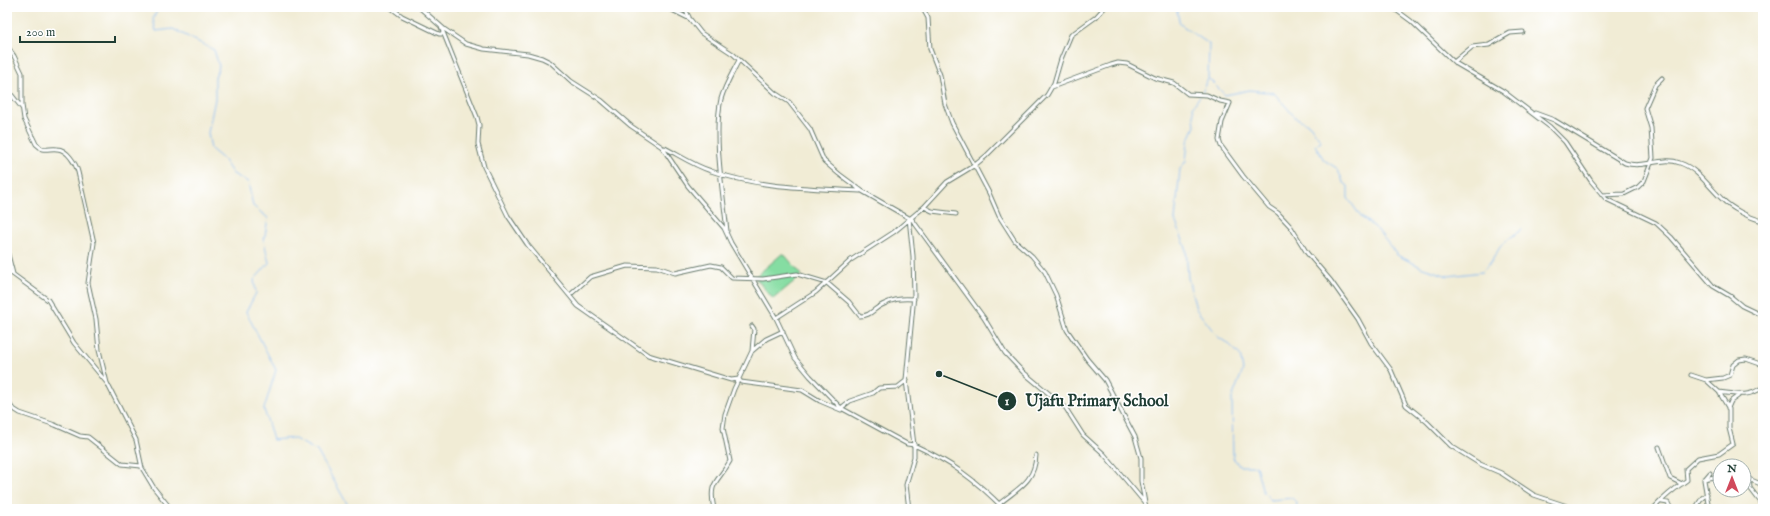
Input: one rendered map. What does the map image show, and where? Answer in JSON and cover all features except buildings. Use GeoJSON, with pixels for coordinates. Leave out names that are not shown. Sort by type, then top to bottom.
{"type":"FeatureCollection","features":[{"type":"Feature","properties":{"kind":"street"},"geometry":{"type":"LineString","coordinates":[[390,7],[402,16],[437,33],[444,34]]}},
{"type":"Feature","properties":{"kind":"street"},"geometry":{"type":"LineString","coordinates":[[420,7],[456,38],[472,46],[528,54],[547,60],[571,81],[598,98],[631,126],[662,147],[704,168],[721,174],[778,185],[862,191]]}},
{"type":"Feature","properties":{"kind":"street"},"geometry":{"type":"LineString","coordinates":[[628,7],[633,9],[641,7]]}},
{"type":"Feature","properties":{"kind":"street"},"geometry":{"type":"LineString","coordinates":[[663,7],[690,19]]}},
{"type":"Feature","properties":{"kind":"street"},"geometry":{"type":"LineString","coordinates":[[684,7],[690,19],[701,32],[739,60],[775,93],[790,102],[810,129],[824,161],[862,191],[910,218],[984,318],[1005,353],[1023,372],[1065,407],[1083,435],[1104,454],[1145,504]]}},
{"type":"Feature","properties":{"kind":"street"},"geometry":{"type":"LineString","coordinates":[[922,7],[928,18],[930,50],[940,75],[946,108],[952,124],[975,165],[1007,230],[1015,241],[1032,256],[1045,272],[1056,295],[1066,330],[1087,359],[1105,380],[1135,436],[1141,458],[1141,481],[1147,509]]}},
{"type":"Feature","properties":{"kind":"street"},"geometry":{"type":"LineString","coordinates":[[776,318],[827,283],[851,260],[890,235],[924,207],[947,182],[975,165],[1042,101],[1052,87],[1071,35],[1096,17],[1105,7]]}},
{"type":"Feature","properties":{"kind":"street"},"geometry":{"type":"LineString","coordinates":[[1392,7],[1410,21],[1454,62],[1490,83],[1533,112],[1565,142],[1602,195],[1618,205],[1656,223],[1671,237],[1713,286],[1742,306],[1763,316]]}},
{"type":"Feature","properties":{"kind":"street"},"geometry":{"type":"LineString","coordinates":[[439,24],[478,121],[478,144],[484,169],[510,220],[527,244],[580,308],[622,335],[646,354],[731,380],[739,379],[741,382],[804,390],[820,401],[848,412]]}},
{"type":"Feature","properties":{"kind":"street"},"geometry":{"type":"LineString","coordinates":[[1454,62],[1472,47],[1489,45],[1510,33],[1522,32]]}},
{"type":"Feature","properties":{"kind":"street"},"geometry":{"type":"LineString","coordinates":[[7,46],[14,56],[22,73],[22,110],[24,120],[39,147],[46,150],[57,148],[65,152],[73,161],[78,172],[94,243],[88,283],[96,319],[99,350],[107,384]]}},
{"type":"Feature","properties":{"kind":"street"},"geometry":{"type":"LineString","coordinates":[[739,60],[725,89],[720,104],[719,135],[721,174],[727,232],[731,243],[753,277],[776,318],[798,362],[841,408],[907,444],[914,445],[963,471],[1004,509]]}},
{"type":"Feature","properties":{"kind":"street"},"geometry":{"type":"LineString","coordinates":[[1052,87],[1111,65],[1121,63],[1141,70],[1155,78],[1174,83],[1188,94],[1207,95],[1220,101],[1230,103],[1222,122],[1219,140],[1221,146],[1243,176],[1269,207],[1278,213],[1291,227],[1308,253],[1331,281],[1358,319],[1371,343],[1391,370],[1406,405],[1426,421],[1448,444],[1475,461],[1501,473],[1534,495],[1576,509]]}},
{"type":"Feature","properties":{"kind":"street"},"geometry":{"type":"LineString","coordinates":[[1602,195],[1624,194],[1638,187],[1644,181],[1652,163],[1653,154],[1651,128],[1645,108],[1652,88],[1662,78]]}},
{"type":"Feature","properties":{"kind":"street"},"geometry":{"type":"LineString","coordinates":[[7,89],[22,110]]}},
{"type":"Feature","properties":{"kind":"street"},"geometry":{"type":"LineString","coordinates":[[1533,112],[1554,120],[1625,163],[1638,165],[1652,163],[1659,160],[1679,162],[1699,176],[1727,204],[1763,221]]}},
{"type":"Feature","properties":{"kind":"street"},"geometry":{"type":"LineString","coordinates":[[662,147],[688,186],[727,232]]}},
{"type":"Feature","properties":{"kind":"street"},"geometry":{"type":"LineString","coordinates":[[1653,154],[1659,160]]}},
{"type":"Feature","properties":{"kind":"street"},"geometry":{"type":"LineString","coordinates":[[924,207],[932,212],[956,214]]}},
{"type":"Feature","properties":{"kind":"street"},"geometry":{"type":"LineString","coordinates":[[909,509],[907,481],[914,457],[914,445],[906,380],[914,299],[910,218]]}},
{"type":"Feature","properties":{"kind":"street"},"geometry":{"type":"LineString","coordinates":[[7,251],[14,276]]}},
{"type":"Feature","properties":{"kind":"street"},"geometry":{"type":"LineString","coordinates":[[570,295],[590,277],[600,273],[634,265],[657,266],[675,273],[704,265],[714,265],[721,267],[731,277],[753,277],[763,279],[797,274],[827,283],[849,302],[860,316],[869,316],[880,306],[893,300],[914,299]]}},
{"type":"Feature","properties":{"kind":"street"},"geometry":{"type":"LineString","coordinates":[[7,270],[48,300],[74,343],[107,384],[124,413],[136,440],[141,466],[152,485],[172,509]]}},
{"type":"Feature","properties":{"kind":"street"},"geometry":{"type":"LineString","coordinates":[[714,509],[711,496],[712,488],[730,459],[723,432],[724,420],[731,398],[752,351],[754,329],[752,326]]}},
{"type":"Feature","properties":{"kind":"street"},"geometry":{"type":"LineString","coordinates":[[752,351],[768,338],[783,331]]}},
{"type":"Feature","properties":{"kind":"street"},"geometry":{"type":"LineString","coordinates":[[1706,380],[1723,378],[1730,375],[1733,364],[1739,360],[1746,359],[1763,365]]}},
{"type":"Feature","properties":{"kind":"street"},"geometry":{"type":"LineString","coordinates":[[1691,375],[1706,380],[1719,392],[1728,408]]}},
{"type":"Feature","properties":{"kind":"street"},"geometry":{"type":"LineString","coordinates":[[841,408],[850,401],[873,393],[879,388],[898,387],[906,380]]}},
{"type":"Feature","properties":{"kind":"street"},"geometry":{"type":"LineString","coordinates":[[1653,509],[1662,502],[1670,491],[1688,479],[1685,470],[1690,463],[1700,457],[1719,454],[1732,445],[1728,408],[1731,401],[1740,396],[1749,394],[1763,386]]}},
{"type":"Feature","properties":{"kind":"street"},"geometry":{"type":"LineString","coordinates":[[1719,392],[1740,396]]}},
{"type":"Feature","properties":{"kind":"street"},"geometry":{"type":"LineString","coordinates":[[7,400],[12,408],[20,413],[55,425],[80,436],[88,437],[124,465],[141,466]]}},
{"type":"Feature","properties":{"kind":"street"},"geometry":{"type":"LineString","coordinates":[[1659,447],[1670,478],[1682,484]]}},
{"type":"Feature","properties":{"kind":"street"},"geometry":{"type":"LineString","coordinates":[[999,504],[1032,476],[1035,469],[1036,455]]}},
{"type":"Feature","properties":{"kind":"street"},"geometry":{"type":"LineString","coordinates":[[1704,479],[1710,473]]}},
{"type":"Feature","properties":{"kind":"street"},"geometry":{"type":"LineString","coordinates":[[1704,479],[1712,478]]}},
{"type":"Feature","properties":{"kind":"street"},"geometry":{"type":"LineString","coordinates":[[1704,479],[1709,509],[1717,506],[1724,509]]}},
{"type":"Feature","properties":{"kind":"street"},"geometry":{"type":"LineString","coordinates":[[1752,480],[1763,485]]}},
{"type":"Feature","properties":{"kind":"street"},"geometry":{"type":"LineString","coordinates":[[1752,491],[1763,505]]}},
{"type":"Feature","properties":{"kind":"street"},"geometry":{"type":"LineString","coordinates":[[1695,509],[1702,498],[1707,494]]}},
{"type":"Feature","properties":{"kind":"street"},"geometry":{"type":"LineString","coordinates":[[1662,502],[1668,503],[1672,508],[1682,509]]}},
{"type":"Feature","properties":{"kind":"green space"},"geometry":{"type":"Polygon","coordinates":[[[783,253],[802,275],[773,299],[755,277],[783,253]]]}},
{"type":"Feature","properties":{"kind":"waterway"},"geometry":{"type":"LineString","coordinates":[[159,7],[153,19],[156,31],[173,29],[214,50],[219,66],[215,77],[215,99],[208,133],[211,149],[223,159],[233,174],[248,182],[253,206],[268,218],[264,241],[269,263],[254,280],[256,293],[246,312],[276,370],[264,409],[273,440],[293,438],[317,451],[350,509]]}},
{"type":"Feature","properties":{"kind":"waterway"},"geometry":{"type":"LineString","coordinates":[[1176,7],[1180,24],[1209,44],[1208,78],[1225,95],[1250,90],[1274,93],[1295,117],[1310,125],[1321,141],[1315,145],[1324,160],[1338,169],[1343,182],[1348,186],[1348,198],[1361,217],[1376,228],[1397,255],[1423,268],[1448,276],[1482,272],[1491,262],[1502,244],[1522,229]]}},
{"type":"Feature","properties":{"kind":"waterway"},"geometry":{"type":"LineString","coordinates":[[1202,93],[1208,79]]}},
{"type":"Feature","properties":{"kind":"waterway"},"geometry":{"type":"LineString","coordinates":[[1200,96],[1193,106],[1195,126],[1188,142],[1186,161],[1180,169],[1175,220],[1186,248],[1188,278],[1196,309],[1218,337],[1230,345],[1240,355],[1243,370],[1232,398],[1233,458],[1240,466],[1256,466],[1263,492],[1271,500],[1292,498],[1297,503],[1296,509]]}},
{"type":"Feature","properties":{"kind":"place","name":"Ujafu Primary School"},"geometry":{"type":"Point","coordinates":[939,374]}}]}
